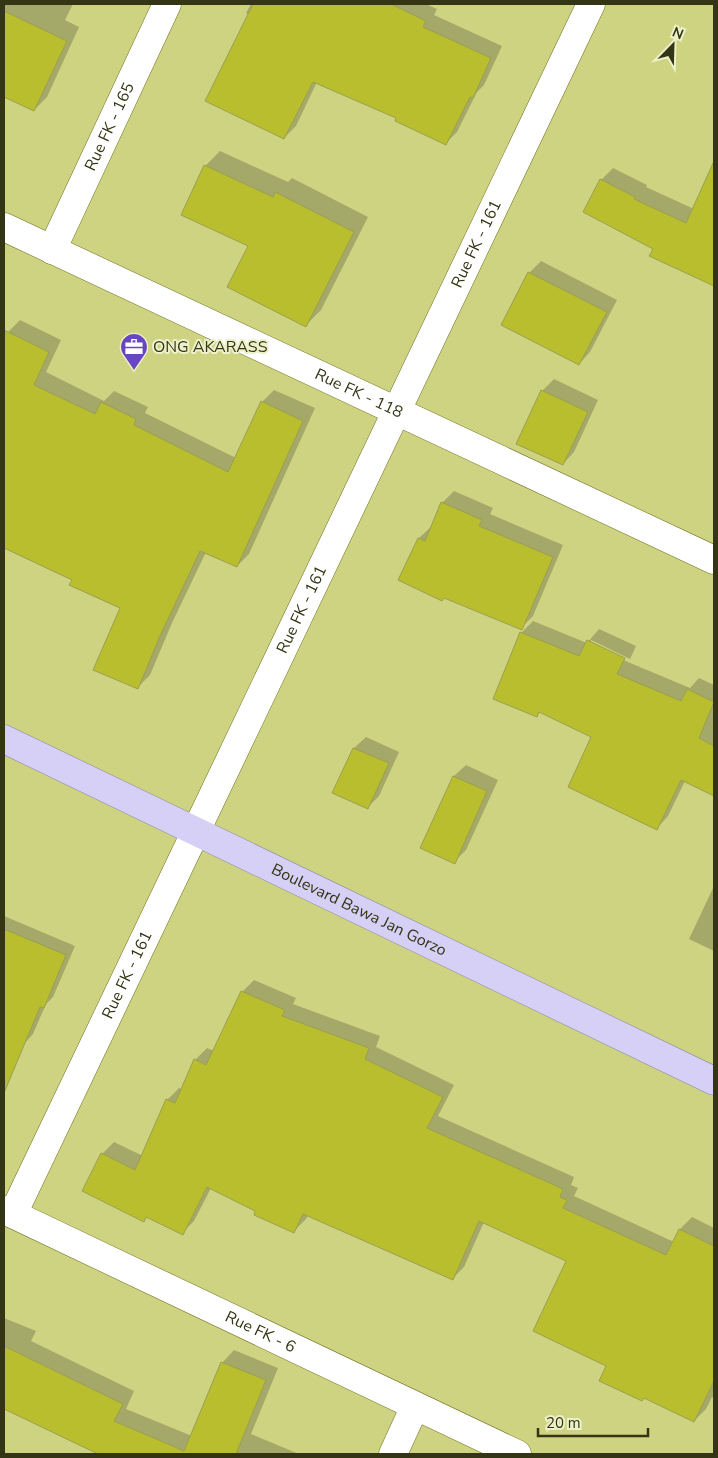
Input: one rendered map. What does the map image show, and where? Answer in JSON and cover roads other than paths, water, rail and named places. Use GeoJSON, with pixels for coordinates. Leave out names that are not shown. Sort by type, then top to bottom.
{"type":"FeatureCollection","features":[{"type":"Feature","properties":{"kind":"main road","name":"Boulevard Bawa Jan Gorzo"},"geometry":{"type":"LineString","coordinates":[[4,739],[714,1081]]}},
{"type":"Feature","properties":{"kind":"street","name":"Rue FK - 165"},"geometry":{"type":"LineString","coordinates":[[52,250],[167,4]]}},
{"type":"Feature","properties":{"kind":"street","name":"Rue FK - 161"},"geometry":{"type":"LineString","coordinates":[[8,1212],[196,831],[591,4]]}},
{"type":"Feature","properties":{"kind":"street","name":"Rue FK - 118"},"geometry":{"type":"LineString","coordinates":[[4,227],[714,560]]}},
{"type":"Feature","properties":{"kind":"street","name":"Rue FK - 6"},"geometry":{"type":"LineString","coordinates":[[8,1212],[516,1454]]}},
{"type":"Feature","properties":{"kind":"street"},"geometry":{"type":"LineString","coordinates":[[393,1454],[416,1406]]}},
{"type":"Feature","properties":{"kind":"place","name":"ONG AKARASS"},"geometry":{"type":"Point","coordinates":[134,371]}}]}
